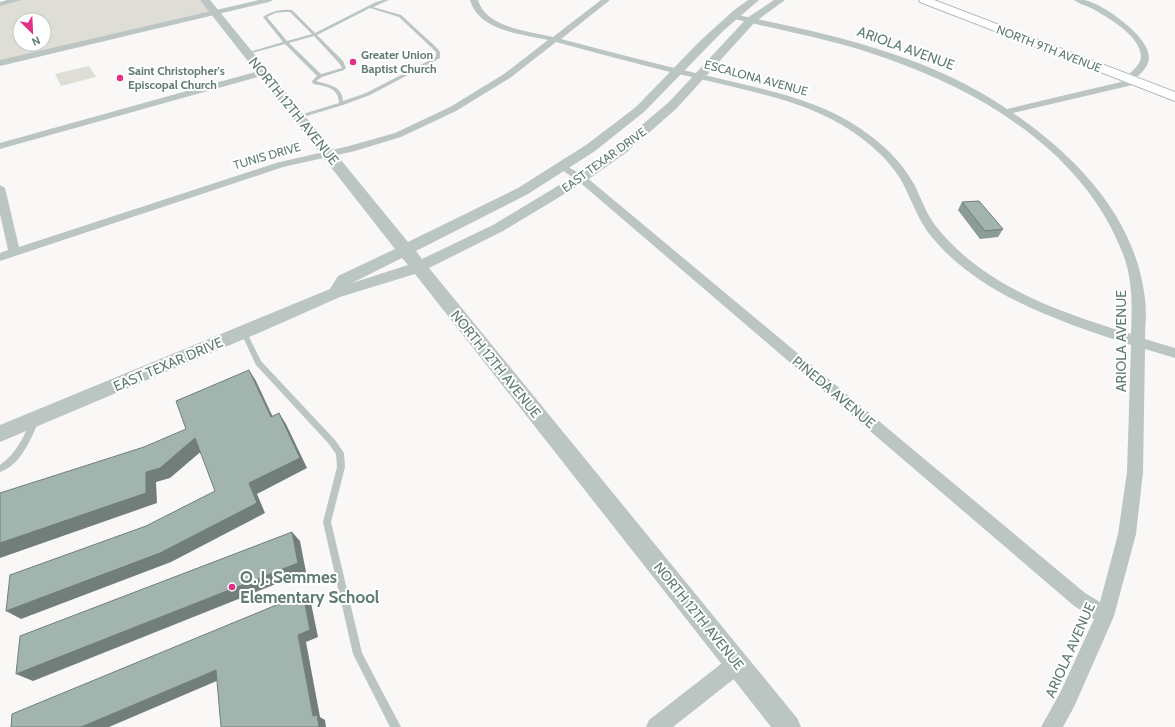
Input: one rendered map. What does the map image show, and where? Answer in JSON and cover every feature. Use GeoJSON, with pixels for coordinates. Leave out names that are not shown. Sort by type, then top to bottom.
{"type":"FeatureCollection","features":[{"type":"Feature","properties":{"kind":"main road","name":"NORTH 9TH AVENUE"},"geometry":{"type":"LineString","coordinates":[[924,0],[1175,97]]}},
{"type":"Feature","properties":{"kind":"street"},"geometry":{"type":"LineString","coordinates":[[0,4],[17,0]]}},
{"type":"Feature","properties":{"kind":"street","name":"NORTH 12TH AVENUE"},"geometry":{"type":"LineString","coordinates":[[205,0],[248,53],[262,73],[788,727]]}},
{"type":"Feature","properties":{"kind":"street"},"geometry":{"type":"LineString","coordinates":[[0,63],[269,0]]}},
{"type":"Feature","properties":{"kind":"street","name":"ESCALONA AVENUE"},"geometry":{"type":"LineString","coordinates":[[474,0],[478,13],[495,24],[679,70],[791,100],[847,124],[876,145],[895,163],[905,177],[918,208],[932,229],[947,246],[967,263],[1016,295],[1048,310],[1080,323],[1175,353]]}},
{"type":"Feature","properties":{"kind":"street","name":"TUNIS DRIVE"},"geometry":{"type":"LineString","coordinates":[[0,257],[280,165],[358,147],[392,137],[447,112],[480,94],[507,76],[606,0]]}},
{"type":"Feature","properties":{"kind":"street","name":"EAST TEXAR DRIVE"},"geometry":{"type":"LineString","coordinates":[[335,293],[344,280],[486,211],[562,167],[623,124],[650,100],[733,16],[754,0]]}},
{"type":"Feature","properties":{"kind":"street","name":"EAST TEXAR DRIVE"},"geometry":{"type":"LineString","coordinates":[[0,434],[244,333],[335,293],[418,267],[498,228],[581,178],[622,149],[673,105],[751,20],[780,0]]}},
{"type":"Feature","properties":{"kind":"street"},"geometry":{"type":"LineString","coordinates":[[1078,0],[1098,7],[1126,20],[1146,37]]}},
{"type":"Feature","properties":{"kind":"street","name":"ARIOLA AVENUE"},"geometry":{"type":"LineString","coordinates":[[733,16],[830,38],[892,57],[950,81],[1006,112],[1041,138],[1068,162],[1087,183],[1105,207],[1118,229],[1129,254],[1136,278],[1140,301],[1135,472],[1127,534],[1105,616],[1067,700],[1051,727]]}},
{"type":"Feature","properties":{"kind":"street"},"geometry":{"type":"LineString","coordinates":[[1006,112],[1132,81],[1149,69]]}},
{"type":"Feature","properties":{"kind":"street"},"geometry":{"type":"LineString","coordinates":[[0,146],[262,73]]}},
{"type":"Feature","properties":{"kind":"street","name":"PINEDA AVENUE"},"geometry":{"type":"LineString","coordinates":[[562,167],[581,178],[1073,594],[1097,612],[1105,616]]}},
{"type":"Feature","properties":{"kind":"street"},"geometry":{"type":"LineString","coordinates":[[0,188],[14,252]]}},
{"type":"Feature","properties":{"kind":"street"},"geometry":{"type":"LineString","coordinates":[[656,727],[737,664]]}},
{"type":"Feature","properties":{"kind":"lane"},"geometry":{"type":"LineString","coordinates":[[248,53],[314,35],[387,0]]}},
{"type":"Feature","properties":{"kind":"lane"},"geometry":{"type":"LineString","coordinates":[[298,117],[368,94],[438,58],[438,52],[400,16],[370,7]]}},
{"type":"Feature","properties":{"kind":"lane"},"geometry":{"type":"LineString","coordinates":[[320,76],[286,43],[265,17],[269,14],[290,11],[341,62],[344,68],[320,76],[314,82],[326,84],[336,90],[341,96],[341,104]]}},
{"type":"Feature","properties":{"kind":"lane"},"geometry":{"type":"LineString","coordinates":[[244,333],[258,363],[332,442],[340,453],[341,467],[327,522],[358,654],[396,727]]}},
{"type":"Feature","properties":{"kind":"lane"},"geometry":{"type":"LineString","coordinates":[[0,469],[8,464],[20,451],[35,420]]}},
{"type":"Feature","properties":{"kind":"shaded area"},"geometry":{"type":"Polygon","coordinates":[[[17,0],[205,0],[215,13],[52,51],[52,12],[12,12],[12,52],[47,52],[0,63],[0,4],[17,0]]]}},
{"type":"Feature","properties":{"kind":"shaded area"},"geometry":{"type":"Polygon","coordinates":[[[89,66],[96,77],[61,86],[55,74],[89,66]]]}},
{"type":"Feature","properties":{"kind":"building"},"geometry":{"type":"Polygon","coordinates":[[[979,201],[1003,229],[985,231],[962,202],[979,201]]]}},
{"type":"Feature","properties":{"kind":"building"},"geometry":{"type":"Polygon","coordinates":[[[249,370],[271,417],[279,413],[300,458],[249,483],[257,503],[160,553],[6,611],[10,575],[146,526],[215,491],[195,438],[160,468],[146,472],[146,493],[0,543],[0,493],[144,447],[186,429],[176,401],[249,370]]]}},
{"type":"Feature","properties":{"kind":"building"},"geometry":{"type":"Polygon","coordinates":[[[292,532],[298,563],[16,674],[20,636],[292,532]]]}},
{"type":"Feature","properties":{"kind":"building"},"geometry":{"type":"Polygon","coordinates":[[[303,594],[310,630],[298,635],[313,716],[317,715],[319,727],[221,727],[216,670],[81,727],[11,727],[12,714],[303,594]]]}},
{"type":"Feature","properties":{"kind":"place","name":"Greater Union Baptist Church"},"geometry":{"type":"Point","coordinates":[353,62]}},
{"type":"Feature","properties":{"kind":"place","name":"Saint Christopher's Episcopal Church"},"geometry":{"type":"Point","coordinates":[120,78]}},
{"type":"Feature","properties":{"kind":"place","name":"O. J. Semmes Elementary School"},"geometry":{"type":"Point","coordinates":[232,587]}}]}
